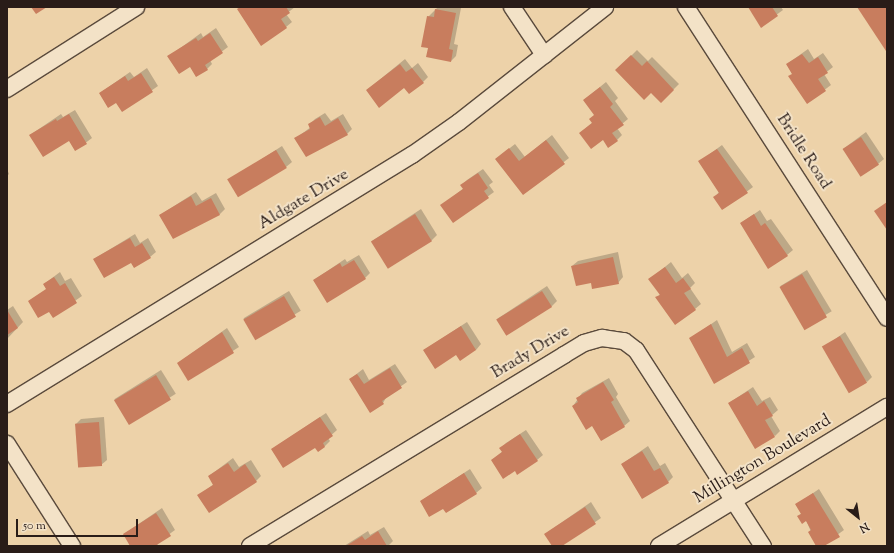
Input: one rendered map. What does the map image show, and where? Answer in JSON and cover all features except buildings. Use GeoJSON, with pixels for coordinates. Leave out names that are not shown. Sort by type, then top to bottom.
{"type":"FeatureCollection","features":[{"type":"Feature","properties":{"kind":"street"},"geometry":{"type":"LineString","coordinates":[[7,89],[136,7]]}},
{"type":"Feature","properties":{"kind":"street"},"geometry":{"type":"LineString","coordinates":[[512,7],[544,55]]}},
{"type":"Feature","properties":{"kind":"street","name":"Aldgate Drive"},"geometry":{"type":"LineString","coordinates":[[7,404],[386,173],[459,122],[605,7]]}},
{"type":"Feature","properties":{"kind":"street","name":"Bridle Road"},"geometry":{"type":"LineString","coordinates":[[686,7],[887,318]]}},
{"type":"Feature","properties":{"kind":"street","name":"Brady Drive"},"geometry":{"type":"LineString","coordinates":[[250,546],[564,354],[584,343],[602,338],[624,341],[636,350],[763,546]]}},
{"type":"Feature","properties":{"kind":"street","name":"Millington Boulevard"},"geometry":{"type":"LineString","coordinates":[[659,546],[887,407]]}},
{"type":"Feature","properties":{"kind":"street"},"geometry":{"type":"LineString","coordinates":[[7,444],[72,546]]}}]}
